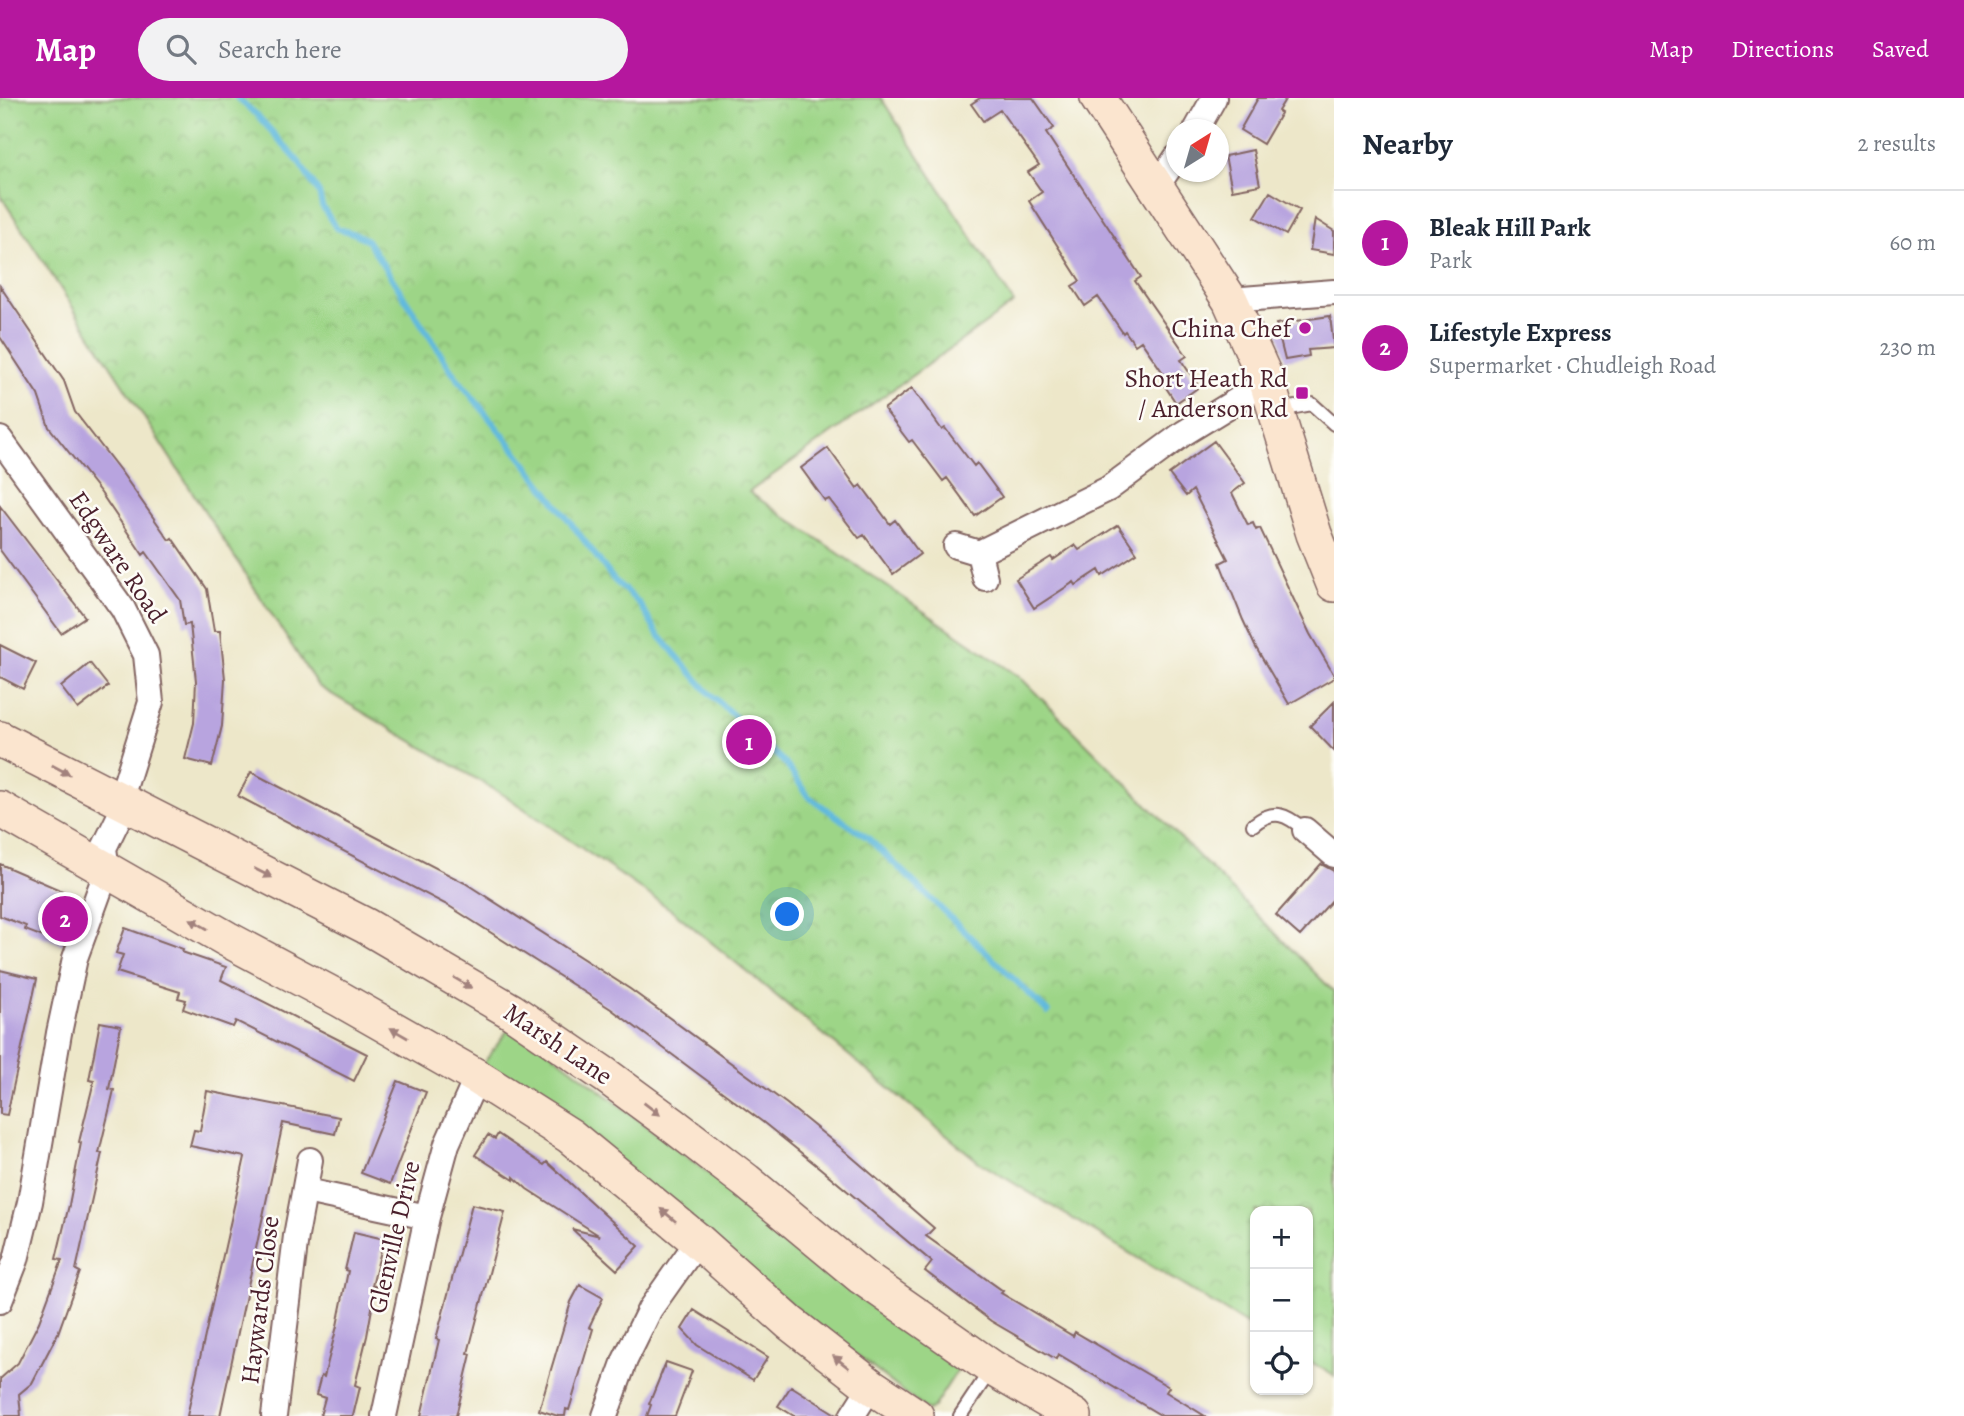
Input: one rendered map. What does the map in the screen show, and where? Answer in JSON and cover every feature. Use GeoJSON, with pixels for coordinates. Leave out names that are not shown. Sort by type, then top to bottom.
{"type":"FeatureCollection","features":[{"type":"Feature","properties":{"kind":"main road"},"geometry":{"type":"LineString","coordinates":[[1098,98],[1230,300],[1271,397],[1314,534],[1334,584]]}},
{"type":"Feature","properties":{"kind":"main road","name":"Marsh Lane"},"geometry":{"type":"LineString","coordinates":[[0,739],[366,926],[511,1011],[654,1111],[746,1181],[862,1277],[992,1368],[1074,1416]]}},
{"type":"Feature","properties":{"kind":"main road"},"geometry":{"type":"LineString","coordinates":[[0,808],[227,939],[477,1077],[570,1136],[698,1241],[790,1324],[916,1416]]}},
{"type":"Feature","properties":{"kind":"street"},"geometry":{"type":"LineString","coordinates":[[1202,119],[1214,98]]}},
{"type":"Feature","properties":{"kind":"street"},"geometry":{"type":"LineString","coordinates":[[1157,186],[1166,173]]}},
{"type":"Feature","properties":{"kind":"street"},"geometry":{"type":"LineString","coordinates":[[1230,300],[1334,292]]}},
{"type":"Feature","properties":{"kind":"street"},"geometry":{"type":"LineString","coordinates":[[985,578],[968,550],[1108,489],[1184,433],[1271,397]]}},
{"type":"Feature","properties":{"kind":"street","name":"Edgware Road"},"geometry":{"type":"LineString","coordinates":[[0,439],[123,609],[146,655],[151,702],[120,801],[121,813],[104,848],[107,870],[75,958],[30,1202],[16,1260],[0,1301]]}},
{"type":"Feature","properties":{"kind":"street"},"geometry":{"type":"LineString","coordinates":[[1305,830],[1334,855]]}},
{"type":"Feature","properties":{"kind":"street","name":"Glenville Drive"},"geometry":{"type":"LineString","coordinates":[[384,1416],[427,1217],[447,1144],[477,1077]]}},
{"type":"Feature","properties":{"kind":"street","name":"Haywards Close"},"geometry":{"type":"LineString","coordinates":[[274,1416],[296,1236],[310,1160]]}},
{"type":"Feature","properties":{"kind":"street","name":"Haywards Close"},"geometry":{"type":"LineString","coordinates":[[306,1191],[427,1217]]}},
{"type":"Feature","properties":{"kind":"street"},"geometry":{"type":"LineString","coordinates":[[605,1416],[625,1360],[650,1309],[698,1241]]}},
{"type":"Feature","properties":{"kind":"street"},"geometry":{"type":"LineString","coordinates":[[852,1416],[871,1385]]}},
{"type":"Feature","properties":{"kind":"lane"},"geometry":{"type":"LineString","coordinates":[[1271,397],[1312,404],[1334,424]]}},
{"type":"Feature","properties":{"kind":"lane"},"geometry":{"type":"LineString","coordinates":[[1253,825],[1271,814],[1280,815],[1305,830]]}},
{"type":"Feature","properties":{"kind":"lane"},"geometry":{"type":"LineString","coordinates":[[960,1416],[992,1368]]}},
{"type":"Feature","properties":{"kind":"green space"},"geometry":{"type":"Polygon","coordinates":[[[0,98],[881,98],[1014,303],[749,492],[1021,678],[1334,992],[1334,1376],[1313,1363],[1313,1206],[1250,1206],[1250,1326],[979,1162],[673,911],[507,797],[318,686],[0,195],[0,98]]]}},
{"type":"Feature","properties":{"kind":"green space"},"geometry":{"type":"Polygon","coordinates":[[[515,1025],[960,1366],[933,1408],[928,1411],[483,1064],[511,1026],[515,1025]]]}},
{"type":"Feature","properties":{"kind":"building"},"geometry":{"type":"Polygon","coordinates":[[[980,98],[1033,98],[1054,128],[1046,133],[1141,277],[1135,281],[1187,356],[1181,360],[1199,387],[1176,403],[1163,383],[1168,380],[1141,341],[1135,345],[1125,331],[1123,333],[1098,297],[1085,306],[1072,286],[1080,281],[1029,201],[1042,192],[1028,172],[1039,165],[1000,110],[983,121],[971,104],[980,98]]]}},
{"type":"Feature","properties":{"kind":"building"},"geometry":{"type":"Polygon","coordinates":[[[1258,98],[1286,98],[1278,111],[1281,113],[1263,144],[1240,130],[1258,98]]]}},
{"type":"Feature","properties":{"kind":"building"},"geometry":{"type":"Polygon","coordinates":[[[1253,150],[1260,185],[1232,190],[1229,155],[1253,150]]]}},
{"type":"Feature","properties":{"kind":"building"},"geometry":{"type":"Polygon","coordinates":[[[1270,192],[1300,210],[1286,235],[1255,217],[1270,192]]]}},
{"type":"Feature","properties":{"kind":"building"},"geometry":{"type":"Polygon","coordinates":[[[1315,219],[1334,231],[1334,254],[1310,250],[1315,219]]]}},
{"type":"Feature","properties":{"kind":"building"},"geometry":{"type":"Polygon","coordinates":[[[0,286],[64,381],[75,412],[169,540],[172,538],[207,589],[214,631],[220,631],[225,679],[222,726],[212,766],[185,759],[194,723],[196,681],[190,624],[184,625],[180,600],[146,552],[143,555],[101,493],[49,427],[38,395],[0,337],[0,286]]]}},
{"type":"Feature","properties":{"kind":"building"},"geometry":{"type":"Polygon","coordinates":[[[1330,316],[1334,348],[1308,350],[1309,356],[1285,360],[1276,324],[1330,316]]]}},
{"type":"Feature","properties":{"kind":"building"},"geometry":{"type":"Polygon","coordinates":[[[912,388],[942,430],[945,428],[974,466],[977,463],[1002,497],[975,516],[947,478],[943,481],[884,409],[912,388]]]}},
{"type":"Feature","properties":{"kind":"building"},"geometry":{"type":"Polygon","coordinates":[[[1214,441],[1245,483],[1232,493],[1248,525],[1253,523],[1256,530],[1260,528],[1310,634],[1334,675],[1334,678],[1289,704],[1243,620],[1220,563],[1228,559],[1193,490],[1186,496],[1169,474],[1214,441]]]}},
{"type":"Feature","properties":{"kind":"building"},"geometry":{"type":"Polygon","coordinates":[[[828,448],[857,488],[861,485],[890,524],[895,520],[920,554],[893,574],[864,535],[859,538],[829,499],[825,501],[801,468],[828,448]]]}},
{"type":"Feature","properties":{"kind":"building"},"geometry":{"type":"Polygon","coordinates":[[[0,506],[85,617],[61,633],[0,550],[0,506]]]}},
{"type":"Feature","properties":{"kind":"building"},"geometry":{"type":"Polygon","coordinates":[[[1118,525],[1137,553],[1102,576],[1099,570],[1076,585],[1074,582],[1034,608],[1016,579],[1075,545],[1079,550],[1118,525]]]}},
{"type":"Feature","properties":{"kind":"building"},"geometry":{"type":"Polygon","coordinates":[[[0,645],[36,663],[23,689],[0,677],[0,645]]]}},
{"type":"Feature","properties":{"kind":"building"},"geometry":{"type":"Polygon","coordinates":[[[90,663],[108,686],[78,709],[61,687],[90,663]]]}},
{"type":"Feature","properties":{"kind":"building"},"geometry":{"type":"Polygon","coordinates":[[[1334,702],[1334,751],[1310,726],[1334,702]]]}},
{"type":"Feature","properties":{"kind":"building"},"geometry":{"type":"Polygon","coordinates":[[[251,772],[465,883],[630,989],[787,1104],[846,1152],[934,1228],[926,1236],[1003,1291],[1001,1293],[1073,1336],[1075,1332],[1169,1387],[1166,1392],[1205,1416],[1162,1416],[1058,1354],[1056,1359],[991,1321],[925,1271],[932,1262],[820,1168],[611,1009],[449,906],[238,796],[251,772]]]}},
{"type":"Feature","properties":{"kind":"building"},"geometry":{"type":"Polygon","coordinates":[[[0,864],[81,899],[64,945],[25,930],[26,926],[0,916],[0,864]]]}},
{"type":"Feature","properties":{"kind":"building"},"geometry":{"type":"Polygon","coordinates":[[[1321,864],[1334,871],[1334,898],[1300,936],[1276,915],[1321,864]]]}},
{"type":"Feature","properties":{"kind":"building"},"geometry":{"type":"Polygon","coordinates":[[[125,928],[226,967],[221,980],[367,1054],[354,1081],[236,1021],[233,1027],[183,1009],[186,1000],[178,998],[180,992],[117,972],[123,955],[116,953],[125,928]]]}},
{"type":"Feature","properties":{"kind":"building"},"geometry":{"type":"Polygon","coordinates":[[[0,970],[37,979],[7,1115],[0,1114],[0,970]]]}},
{"type":"Feature","properties":{"kind":"building"},"geometry":{"type":"Polygon","coordinates":[[[100,1022],[121,1026],[109,1089],[114,1090],[76,1270],[80,1272],[58,1333],[32,1383],[19,1394],[21,1416],[0,1416],[0,1379],[18,1363],[39,1322],[62,1260],[56,1259],[94,1081],[89,1080],[100,1022]]]}},
{"type":"Feature","properties":{"kind":"building"},"geometry":{"type":"Polygon","coordinates":[[[398,1081],[426,1092],[390,1184],[361,1173],[398,1081]]]}},
{"type":"Feature","properties":{"kind":"building"},"geometry":{"type":"Polygon","coordinates":[[[207,1091],[339,1117],[335,1134],[283,1123],[220,1416],[187,1416],[245,1157],[190,1146],[194,1130],[200,1131],[207,1091]]]}},
{"type":"Feature","properties":{"kind":"building"},"geometry":{"type":"Polygon","coordinates":[[[498,1134],[544,1165],[547,1162],[639,1246],[617,1270],[572,1229],[600,1236],[527,1189],[514,1177],[514,1180],[475,1155],[488,1135],[495,1139],[498,1134]]]}},
{"type":"Feature","properties":{"kind":"building"},"geometry":{"type":"Polygon","coordinates":[[[472,1204],[505,1212],[468,1353],[471,1354],[456,1416],[421,1416],[439,1340],[436,1339],[472,1204]]]}},
{"type":"Feature","properties":{"kind":"building"},"geometry":{"type":"Polygon","coordinates":[[[354,1232],[384,1239],[372,1286],[376,1286],[355,1385],[360,1387],[353,1416],[320,1416],[325,1398],[316,1395],[321,1376],[324,1377],[337,1326],[354,1232]]]}},
{"type":"Feature","properties":{"kind":"building"},"geometry":{"type":"Polygon","coordinates":[[[580,1285],[603,1298],[589,1327],[593,1329],[569,1410],[566,1409],[565,1416],[558,1416],[539,1410],[571,1302],[580,1285]]]}},
{"type":"Feature","properties":{"kind":"building"},"geometry":{"type":"Polygon","coordinates":[[[694,1310],[768,1357],[753,1380],[697,1345],[682,1329],[694,1310]]]}},
{"type":"Feature","properties":{"kind":"building"},"geometry":{"type":"Polygon","coordinates":[[[666,1362],[692,1371],[675,1416],[647,1416],[651,1405],[649,1404],[666,1362]]]}},
{"type":"Feature","properties":{"kind":"building"},"geometry":{"type":"Polygon","coordinates":[[[791,1386],[837,1416],[794,1416],[778,1406],[791,1386]]]}},
{"type":"Feature","properties":{"kind":"waterway"},"geometry":{"type":"LineString","coordinates":[[237,98],[257,115],[298,161],[319,193],[322,206],[336,228],[367,240],[454,374],[614,580],[639,603],[657,633],[709,693],[785,763],[809,797],[868,838],[1048,1012]]}},
{"type":"Feature","properties":{"kind":"place","name":"China Chef"},"geometry":{"type":"Point","coordinates":[1305,328]}},
{"type":"Feature","properties":{"kind":"place","name":"Short Heath Rd / Anderson Rd"},"geometry":{"type":"Point","coordinates":[1302,393]}},
{"type":"Feature","properties":{"kind":"place","name":"Bleak Hill Park"},"geometry":{"type":"Point","coordinates":[749,742]}},
{"type":"Feature","properties":{"kind":"place","name":"Lifestyle Express"},"geometry":{"type":"Point","coordinates":[65,919]}}]}
